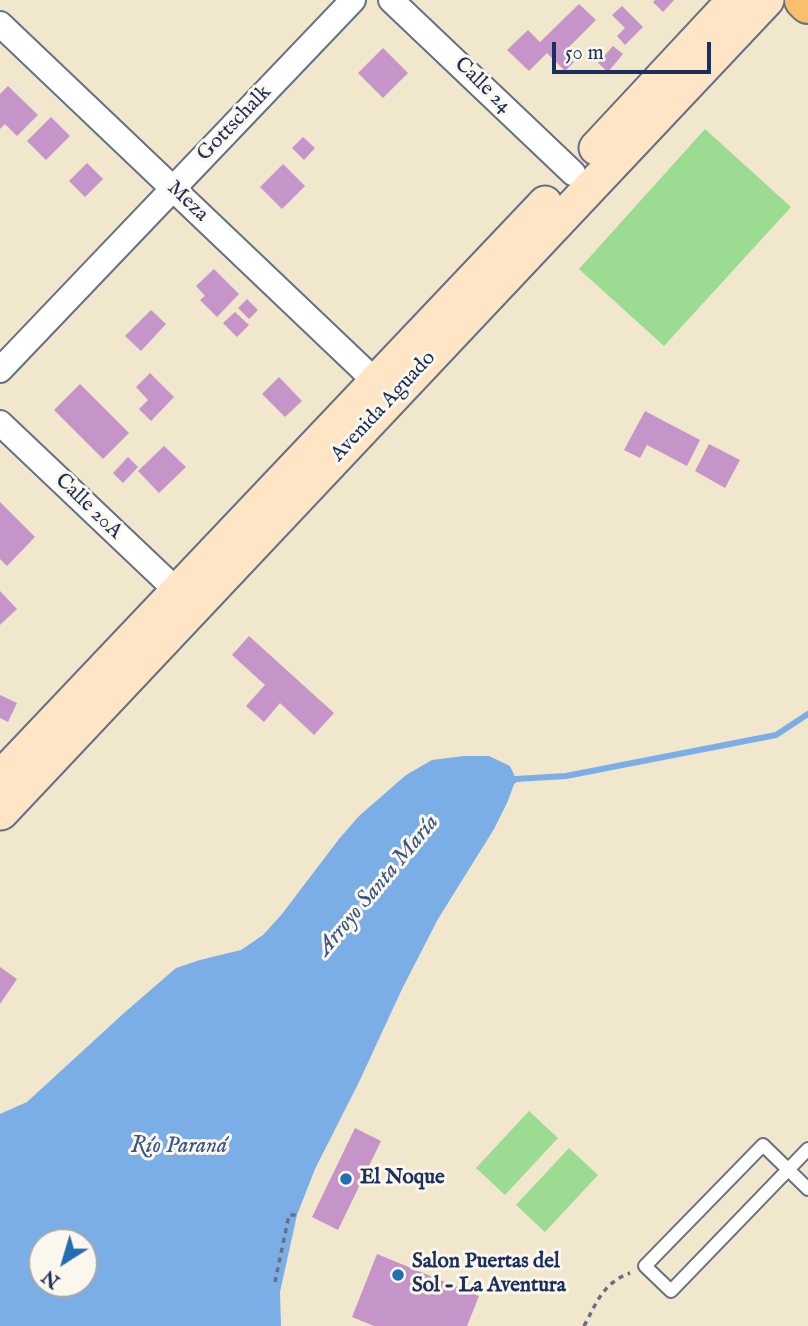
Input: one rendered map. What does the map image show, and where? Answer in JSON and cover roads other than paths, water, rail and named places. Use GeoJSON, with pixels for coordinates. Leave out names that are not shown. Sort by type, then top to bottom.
{"type":"FeatureCollection","features":[{"type":"Feature","properties":{"kind":"main road"},"geometry":{"type":"LineString","coordinates":[[804,0],[808,4]]}},
{"type":"Feature","properties":{"kind":"street","name":"Gottschalk"},"geometry":{"type":"LineString","coordinates":[[0,370],[353,0]]}},
{"type":"Feature","properties":{"kind":"street","name":"Calle 24"},"geometry":{"type":"LineString","coordinates":[[391,0],[573,173]]}},
{"type":"Feature","properties":{"kind":"street","name":"Avenida Aguado"},"geometry":{"type":"LineString","coordinates":[[0,778],[734,0]]}},
{"type":"Feature","properties":{"kind":"street","name":"Avenida Aguado"},"geometry":{"type":"LineString","coordinates":[[0,813],[767,0]]}},
{"type":"Feature","properties":{"kind":"street","name":"Meza"},"geometry":{"type":"LineString","coordinates":[[0,24],[375,381]]}},
{"type":"Feature","properties":{"kind":"street","name":"Calle 20A"},"geometry":{"type":"LineString","coordinates":[[0,423],[177,591]]}},
{"type":"Feature","properties":{"kind":"lane"},"geometry":{"type":"LineString","coordinates":[[808,1149],[788,1170],[671,1291],[645,1266],[763,1145],[788,1170],[808,1189]]}},
{"type":"Feature","properties":{"kind":"water","name":"Río Paraná"},"geometry":{"type":"Polygon","coordinates":[[[489,756],[510,766],[516,779],[494,829],[438,919],[315,1169],[297,1215],[280,1292],[281,1326],[0,1326],[0,1114],[27,1102],[176,968],[241,950],[263,935],[359,816],[406,775],[432,760],[489,756]]]}},
{"type":"Feature","properties":{"kind":"waterway","name":"Arroyo Santa María"},"geometry":{"type":"LineString","coordinates":[[510,783],[516,779],[566,776],[776,735],[808,714]]}},
{"type":"Feature","properties":{"kind":"place","name":"El Noque"},"geometry":{"type":"Point","coordinates":[346,1179]}},
{"type":"Feature","properties":{"kind":"place","name":"Salon Puertas del Sol - La Aventura"},"geometry":{"type":"Point","coordinates":[398,1275]}}]}
